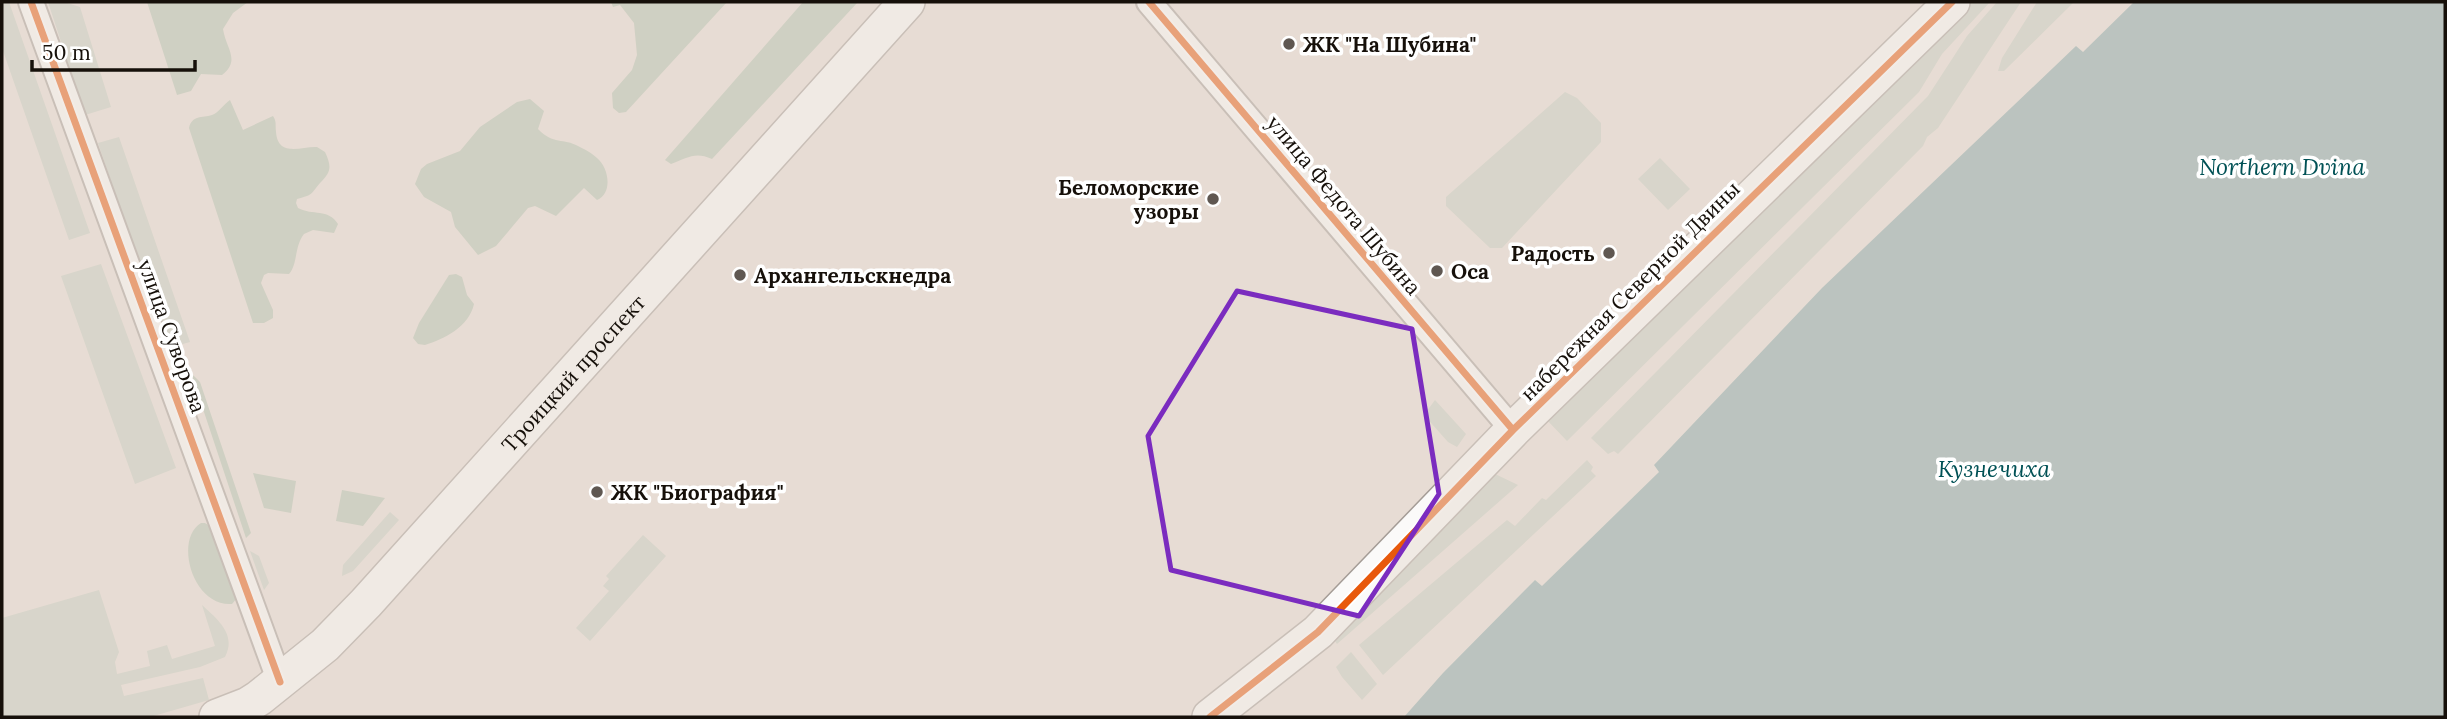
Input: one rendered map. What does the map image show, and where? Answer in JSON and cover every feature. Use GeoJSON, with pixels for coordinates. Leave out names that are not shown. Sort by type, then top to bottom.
{"type":"FeatureCollection","features":[{"type":"Feature","properties":{"kind":"street","name":"улица Суворова"},"geometry":{"type":"LineString","coordinates":[[31,2],[268,699]]}},
{"type":"Feature","properties":{"kind":"street","name":"Троицкий проспект"},"geometry":{"type":"LineString","coordinates":[[217,717],[268,699],[366,603],[907,2]]}},
{"type":"Feature","properties":{"kind":"street","name":"улица Федота Шубина"},"geometry":{"type":"LineString","coordinates":[[1149,2],[1513,430]]}},
{"type":"Feature","properties":{"kind":"street","name":"набережная Северной Двины"},"geometry":{"type":"LineString","coordinates":[[1210,717],[1318,632],[1513,430],[1952,2]]}},
{"type":"Feature","properties":{"kind":"highlighted area"},"geometry":{"type":"Polygon","coordinates":[[[1237,291],[1412,329],[1439,494],[1359,616],[1171,570],[1148,436],[1237,291]]]}},
{"type":"Feature","properties":{"kind":"shaded area"},"geometry":{"type":"Polygon","coordinates":[[[2,2],[9,2],[90,233],[69,240],[2,48],[2,2]]]}},
{"type":"Feature","properties":{"kind":"shaded area"},"geometry":{"type":"Polygon","coordinates":[[[48,2],[64,2],[80,7],[111,107],[85,115],[48,2]]]}},
{"type":"Feature","properties":{"kind":"shaded area"},"geometry":{"type":"Polygon","coordinates":[[[1964,2],[1990,2],[1942,54],[1919,92],[1567,441],[1546,419],[1964,2]]]}},
{"type":"Feature","properties":{"kind":"shaded area"},"geometry":{"type":"Polygon","coordinates":[[[1997,2],[2021,2],[1938,128],[1927,137],[1923,146],[1618,454],[1614,451],[1608,454],[1591,438],[1928,96],[1967,36],[1997,2]]]}},
{"type":"Feature","properties":{"kind":"shaded area"},"geometry":{"type":"Polygon","coordinates":[[[2037,2],[2074,2],[2004,71],[1998,71],[2002,58],[2037,2]]]}},
{"type":"Feature","properties":{"kind":"shaded area"},"geometry":{"type":"Polygon","coordinates":[[[1565,92],[1577,98],[1601,123],[1601,142],[1502,248],[1490,248],[1446,206],[1446,197],[1565,92]]]}},
{"type":"Feature","properties":{"kind":"shaded area"},"geometry":{"type":"Polygon","coordinates":[[[119,137],[190,342],[168,348],[98,143],[119,137]]]}},
{"type":"Feature","properties":{"kind":"shaded area"},"geometry":{"type":"Polygon","coordinates":[[[1660,158],[1690,189],[1668,210],[1638,179],[1660,158]]]}},
{"type":"Feature","properties":{"kind":"shaded area"},"geometry":{"type":"Polygon","coordinates":[[[101,264],[176,468],[135,484],[61,276],[101,264]]]}},
{"type":"Feature","properties":{"kind":"shaded area"},"geometry":{"type":"Polygon","coordinates":[[[1435,400],[1466,434],[1457,447],[1448,442],[1424,415],[1435,400]]]}},
{"type":"Feature","properties":{"kind":"shaded area"},"geometry":{"type":"Polygon","coordinates":[[[1587,460],[1596,476],[1383,675],[1359,645],[1507,520],[1515,526],[1542,498],[1546,500],[1587,460]]]}},
{"type":"Feature","properties":{"kind":"shaded area"},"geometry":{"type":"Polygon","coordinates":[[[1493,473],[1518,485],[1337,644],[1327,629],[1493,473]]]}},
{"type":"Feature","properties":{"kind":"shaded area"},"geometry":{"type":"Polygon","coordinates":[[[390,512],[399,520],[353,571],[342,576],[343,565],[390,512]]]}},
{"type":"Feature","properties":{"kind":"shaded area"},"geometry":{"type":"Polygon","coordinates":[[[643,535],[666,556],[590,641],[576,628],[609,591],[603,586],[609,579],[606,576],[643,535]]]}},
{"type":"Feature","properties":{"kind":"shaded area"},"geometry":{"type":"Polygon","coordinates":[[[250,551],[259,556],[269,583],[264,590],[250,551]]]}},
{"type":"Feature","properties":{"kind":"shaded area"},"geometry":{"type":"Polygon","coordinates":[[[99,590],[119,652],[115,662],[117,674],[150,666],[147,651],[167,645],[172,659],[215,646],[202,605],[214,616],[224,628],[229,641],[225,657],[200,667],[121,685],[124,696],[203,678],[209,700],[150,717],[2,717],[2,618],[99,590]]]}},
{"type":"Feature","properties":{"kind":"shaded area"},"geometry":{"type":"Polygon","coordinates":[[[1351,652],[1377,684],[1362,700],[1336,667],[1351,652]]]}},
{"type":"Feature","properties":{"kind":"green space"},"geometry":{"type":"Polygon","coordinates":[[[147,2],[248,2],[233,13],[223,29],[231,54],[228,70],[222,75],[201,74],[191,91],[177,95],[147,2]]]}},
{"type":"Feature","properties":{"kind":"green space"},"geometry":{"type":"Polygon","coordinates":[[[611,2],[727,2],[626,112],[619,113],[613,108],[612,93],[632,70],[637,55],[634,23],[620,5],[613,7],[611,2]]]}},
{"type":"Feature","properties":{"kind":"green space"},"geometry":{"type":"Polygon","coordinates":[[[803,2],[858,2],[712,159],[696,155],[671,164],[665,160],[803,2]]]}},
{"type":"Feature","properties":{"kind":"green space"},"geometry":{"type":"Polygon","coordinates":[[[530,99],[544,111],[538,129],[543,134],[578,146],[601,162],[608,180],[605,192],[597,200],[584,188],[556,216],[535,206],[528,208],[496,246],[478,255],[455,227],[451,212],[424,197],[415,184],[421,169],[427,164],[460,151],[480,127],[517,102],[530,99]]]}},
{"type":"Feature","properties":{"kind":"green space"},"geometry":{"type":"Polygon","coordinates":[[[230,100],[243,130],[273,116],[281,145],[292,149],[317,147],[325,152],[329,162],[326,176],[309,195],[297,199],[296,203],[298,208],[330,216],[338,224],[334,233],[313,230],[304,234],[289,274],[264,275],[261,283],[273,310],[273,318],[264,323],[253,323],[189,128],[195,119],[214,114],[230,100]]]}},
{"type":"Feature","properties":{"kind":"green space"},"geometry":{"type":"Polygon","coordinates":[[[449,275],[462,277],[467,295],[474,304],[471,312],[461,325],[448,335],[425,345],[418,344],[413,338],[419,323],[449,275]]]}},
{"type":"Feature","properties":{"kind":"green space"},"geometry":{"type":"Polygon","coordinates":[[[191,373],[200,382],[251,533],[246,538],[191,373]]]}},
{"type":"Feature","properties":{"kind":"green space"},"geometry":{"type":"Polygon","coordinates":[[[253,473],[296,481],[291,513],[264,508],[253,473]]]}},
{"type":"Feature","properties":{"kind":"green space"},"geometry":{"type":"Polygon","coordinates":[[[342,490],[385,498],[363,526],[336,521],[342,490]]]}},
{"type":"Feature","properties":{"kind":"green space"},"geometry":{"type":"Polygon","coordinates":[[[201,523],[213,528],[237,598],[232,604],[218,602],[206,595],[191,571],[189,543],[193,531],[201,523]]]}},
{"type":"Feature","properties":{"kind":"water","name":"Кузнечиха"},"geometry":{"type":"Polygon","coordinates":[[[2134,2],[2445,2],[2445,717],[1404,717],[1443,673],[1535,580],[1542,586],[1659,472],[1654,465],[1822,288],[2076,46],[2083,52],[2134,2]]]}},
{"type":"Feature","properties":{"kind":"cycle path"},"geometry":{"type":"LineString","coordinates":[[31,2],[280,682]]}},
{"type":"Feature","properties":{"kind":"cycle path"},"geometry":{"type":"LineString","coordinates":[[1149,2],[1513,430]]}},
{"type":"Feature","properties":{"kind":"cycle path"},"geometry":{"type":"LineString","coordinates":[[1210,717],[1318,632],[1513,430],[1952,2]]}},
{"type":"Feature","properties":{"kind":"place","name":"ЖК \"На Шубина\""},"geometry":{"type":"Point","coordinates":[1289,44]}},
{"type":"Feature","properties":{"kind":"place","name":"Беломорские узоры"},"geometry":{"type":"Point","coordinates":[1213,199]}},
{"type":"Feature","properties":{"kind":"place","name":"Радость"},"geometry":{"type":"Point","coordinates":[1609,253]}},
{"type":"Feature","properties":{"kind":"place","name":"Оса"},"geometry":{"type":"Point","coordinates":[1437,271]}},
{"type":"Feature","properties":{"kind":"place","name":"Архангельскнедра"},"geometry":{"type":"Point","coordinates":[740,275]}},
{"type":"Feature","properties":{"kind":"place","name":"ЖК \"Биография\""},"geometry":{"type":"Point","coordinates":[597,492]}},
{"type":"Feature","properties":{"kind":"water label","name":"Northern Dvina"},"geometry":{"type":"Point","coordinates":[2282,166]}}]}
